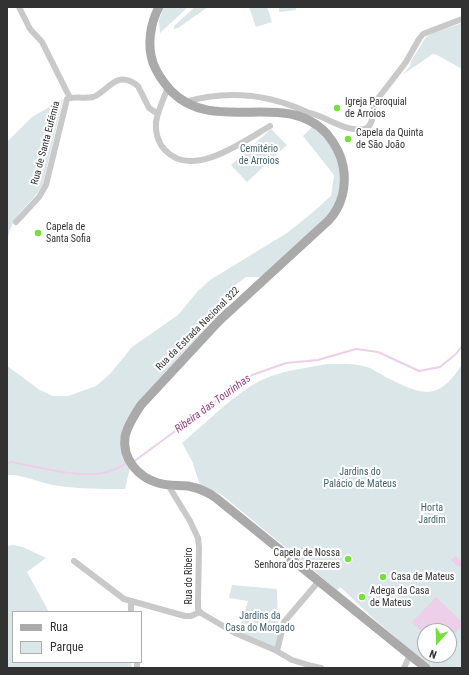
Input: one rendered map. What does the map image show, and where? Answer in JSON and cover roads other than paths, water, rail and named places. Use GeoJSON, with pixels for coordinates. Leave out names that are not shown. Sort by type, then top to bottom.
{"type":"FeatureCollection","features":[{"type":"Feature","properties":{"kind":"main road","name":"Rua da Estrada Nacional 322"},"geometry":{"type":"LineString","coordinates":[[159,7],[150,32],[151,52],[157,71],[175,95],[198,108],[214,112],[283,113],[295,114],[308,119],[317,125],[333,142],[340,154],[345,177],[344,189],[339,206],[324,226],[219,321],[141,405],[132,420],[125,438],[125,448],[131,464],[146,478],[156,483],[195,488],[213,496],[426,668]]}},
{"type":"Feature","properties":{"kind":"street"},"geometry":{"type":"LineString","coordinates":[[19,7],[30,29],[42,42],[70,98]]}},
{"type":"Feature","properties":{"kind":"street"},"geometry":{"type":"LineString","coordinates":[[185,102],[219,96],[261,97],[285,102],[350,129],[364,129],[372,123],[373,108],[376,101],[406,62],[423,34],[462,19]]}},
{"type":"Feature","properties":{"kind":"street","name":"Rua de Santa Eufémia"},"geometry":{"type":"LineString","coordinates":[[16,222],[39,198],[45,188],[66,103],[70,98],[95,96],[113,82],[124,80],[138,86],[149,108],[158,114]]}},
{"type":"Feature","properties":{"kind":"street"},"geometry":{"type":"LineString","coordinates":[[168,87],[158,114],[156,129],[161,145],[171,155],[188,162],[203,160],[219,154],[270,126]]}},
{"type":"Feature","properties":{"kind":"street"},"geometry":{"type":"LineString","coordinates":[[162,104],[175,95]]}},
{"type":"Feature","properties":{"kind":"street"},"geometry":{"type":"LineString","coordinates":[[295,114],[302,112],[312,114]]}},
{"type":"Feature","properties":{"kind":"street","name":"Rua do Ribeiro"},"geometry":{"type":"LineString","coordinates":[[168,485],[190,521],[198,538],[198,603],[200,612],[206,618],[235,633],[277,651],[294,661],[321,668]]}},
{"type":"Feature","properties":{"kind":"street"},"geometry":{"type":"LineString","coordinates":[[74,561],[120,596],[131,601],[185,616],[191,616],[200,612]]}},
{"type":"Feature","properties":{"kind":"street"},"geometry":{"type":"LineString","coordinates":[[277,651],[284,622],[319,581]]}},
{"type":"Feature","properties":{"kind":"street"},"geometry":{"type":"LineString","coordinates":[[131,601],[131,611]]}},
{"type":"Feature","properties":{"kind":"street"},"geometry":{"type":"LineString","coordinates":[[404,668],[410,655]]}},
{"type":"Feature","properties":{"kind":"waterway","name":"Ribeira das Tourinhas"},"geometry":{"type":"LineString","coordinates":[[133,462],[252,375],[286,363],[318,360],[356,349],[378,352],[419,371],[440,367],[456,354],[462,346]]}},
{"type":"Feature","properties":{"kind":"waterway","name":"Ribeira das Tourinhas"},"geometry":{"type":"LineString","coordinates":[[7,464],[11,462],[68,473],[91,474],[106,472],[128,463]]}},
{"type":"Feature","properties":{"kind":"place","name":"Igreja Paroquial de Arroios"},"geometry":{"type":"Point","coordinates":[337,108]}},
{"type":"Feature","properties":{"kind":"place","name":"Capela da Quinta de São João"},"geometry":{"type":"Point","coordinates":[348,139]}},
{"type":"Feature","properties":{"kind":"place","name":"Capela de Santa Sofia"},"geometry":{"type":"Point","coordinates":[38,233]}},
{"type":"Feature","properties":{"kind":"place","name":"Capela de Nossa Senhora dos Prazeres"},"geometry":{"type":"Point","coordinates":[348,559]}},
{"type":"Feature","properties":{"kind":"place","name":"Casa de Mateus"},"geometry":{"type":"Point","coordinates":[383,577]}},
{"type":"Feature","properties":{"kind":"place","name":"Adega da Casa de Mateus"},"geometry":{"type":"Point","coordinates":[362,597]}},
{"type":"Feature","properties":{"kind":"park label","name":"Cemitério de Arroios"},"geometry":{"type":"Point","coordinates":[259,154]}},
{"type":"Feature","properties":{"kind":"park label","name":"Jardins do Palácio de Mateus"},"geometry":{"type":"Point","coordinates":[360,478]}},
{"type":"Feature","properties":{"kind":"park label","name":"Horta Jardim"},"geometry":{"type":"Point","coordinates":[432,514]}},
{"type":"Feature","properties":{"kind":"park label","name":"Jardins da Casa do Morgado"},"geometry":{"type":"Point","coordinates":[260,622]}}]}
